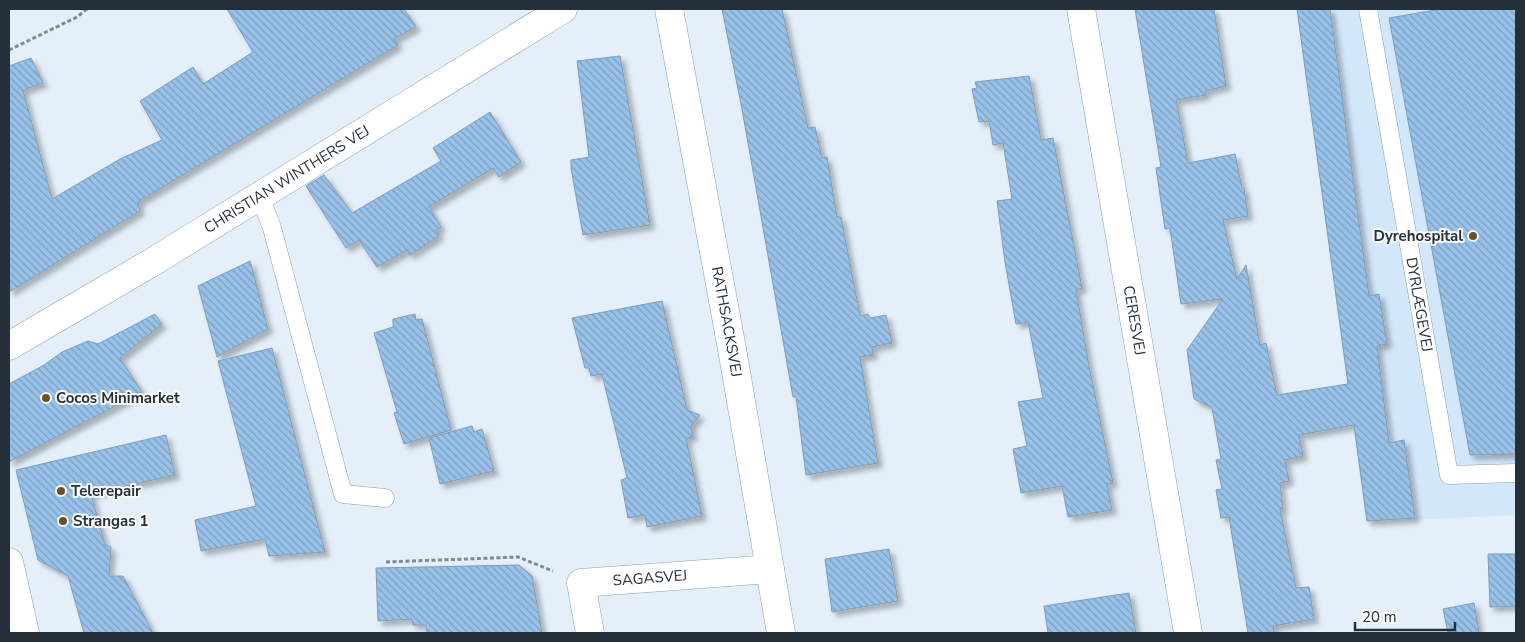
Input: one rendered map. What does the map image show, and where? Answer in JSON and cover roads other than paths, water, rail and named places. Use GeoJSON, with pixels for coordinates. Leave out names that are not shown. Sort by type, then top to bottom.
{"type":"FeatureCollection","features":[{"type":"Feature","properties":{"kind":"street","name":"CHRISTIAN WINTHERS VEJ"},"geometry":{"type":"LineString","coordinates":[[9,346],[152,263],[563,9]]}},
{"type":"Feature","properties":{"kind":"street","name":"RATHSACKSVEJ"},"geometry":{"type":"LineString","coordinates":[[669,9],[732,349],[781,633]]}},
{"type":"Feature","properties":{"kind":"street","name":"CERESVEJ"},"geometry":{"type":"LineString","coordinates":[[1081,9],[1188,633]]}},
{"type":"Feature","properties":{"kind":"street"},"geometry":{"type":"LineString","coordinates":[[9,562],[25,633]]}},
{"type":"Feature","properties":{"kind":"street","name":"SAGASVEJ"},"geometry":{"type":"LineString","coordinates":[[590,633],[581,583],[770,569]]}},
{"type":"Feature","properties":{"kind":"lane","name":"DYRLÆGEVEJ"},"geometry":{"type":"LineString","coordinates":[[1368,9],[1449,475],[1516,473]]}},
{"type":"Feature","properties":{"kind":"lane"},"geometry":{"type":"LineString","coordinates":[[260,196],[272,228],[343,494],[385,498]]}},
{"type":"Feature","properties":{"kind":"place","name":"Dyrehospital"},"geometry":{"type":"Point","coordinates":[1473,236]}},
{"type":"Feature","properties":{"kind":"place","name":"Cocos Minimarket"},"geometry":{"type":"Point","coordinates":[46,398]}},
{"type":"Feature","properties":{"kind":"place","name":"Telerepair"},"geometry":{"type":"Point","coordinates":[61,491]}},
{"type":"Feature","properties":{"kind":"place","name":"Strangas 1"},"geometry":{"type":"Point","coordinates":[63,521]}}]}
